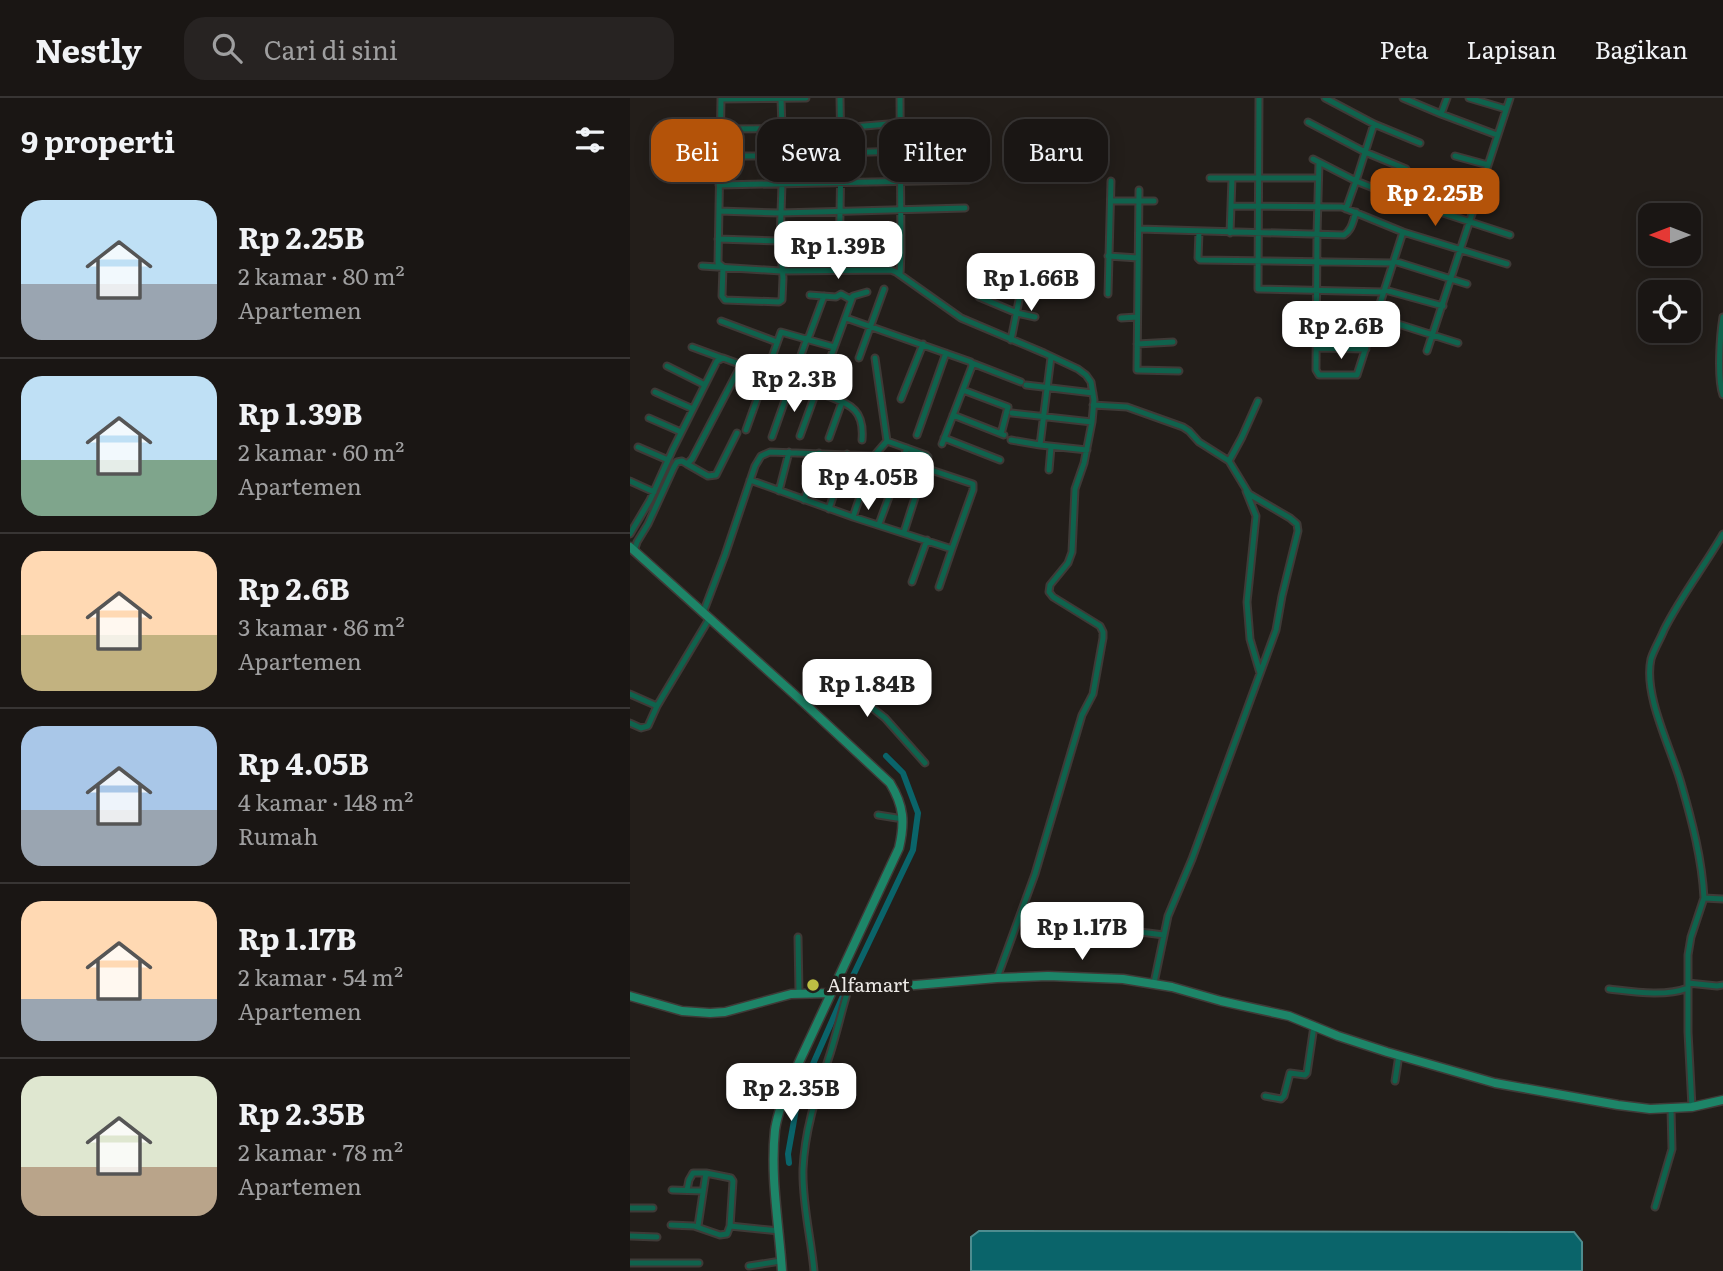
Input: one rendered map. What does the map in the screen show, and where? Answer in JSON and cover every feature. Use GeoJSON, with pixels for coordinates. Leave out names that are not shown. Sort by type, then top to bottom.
{"type":"FeatureCollection","features":[{"type":"Feature","properties":{"kind":"street"},"geometry":{"type":"LineString","coordinates":[[781,98],[782,119]]}},
{"type":"Feature","properties":{"kind":"street"},"geometry":{"type":"LineString","coordinates":[[720,119],[721,99],[806,98]]}},
{"type":"Feature","properties":{"kind":"street"},"geometry":{"type":"LineString","coordinates":[[840,98],[841,119]]}},
{"type":"Feature","properties":{"kind":"street"},"geometry":{"type":"LineString","coordinates":[[900,98],[900,119]]}},
{"type":"Feature","properties":{"kind":"street"},"geometry":{"type":"LineString","coordinates":[[1259,98],[1258,289],[1384,291],[1443,306]]}},
{"type":"Feature","properties":{"kind":"street"},"geometry":{"type":"LineString","coordinates":[[1325,98],[1374,124],[1420,143]]}},
{"type":"Feature","properties":{"kind":"street"},"geometry":{"type":"LineString","coordinates":[[1403,98],[1497,135]]}},
{"type":"Feature","properties":{"kind":"street"},"geometry":{"type":"LineString","coordinates":[[1441,114],[1447,98]]}},
{"type":"Feature","properties":{"kind":"street"},"geometry":{"type":"LineString","coordinates":[[1469,98],[1506,109]]}},
{"type":"Feature","properties":{"kind":"street"},"geometry":{"type":"LineString","coordinates":[[1427,351],[1510,98]]}},
{"type":"Feature","properties":{"kind":"street"},"geometry":{"type":"LineString","coordinates":[[1308,122],[1365,152],[1406,169]]}},
{"type":"Feature","properties":{"kind":"street"},"geometry":{"type":"LineString","coordinates":[[1346,209],[1374,124]]}},
{"type":"Feature","properties":{"kind":"street"},"geometry":{"type":"LineString","coordinates":[[1455,156],[1488,165]]}},
{"type":"Feature","properties":{"kind":"street"},"geometry":{"type":"LineString","coordinates":[[1403,232],[1357,375],[1319,375],[1316,160],[1356,181],[1406,201]]}},
{"type":"Feature","properties":{"kind":"street"},"geometry":{"type":"LineString","coordinates":[[1210,178],[1318,178]]}},
{"type":"Feature","properties":{"kind":"street"},"geometry":{"type":"LineString","coordinates":[[1230,233],[1232,178]]}},
{"type":"Feature","properties":{"kind":"street"},"geometry":{"type":"LineString","coordinates":[[1108,294],[1111,181]]}},
{"type":"Feature","properties":{"kind":"street"},"geometry":{"type":"LineString","coordinates":[[719,182],[718,262],[723,267],[722,296],[725,300],[781,302],[782,184]]}},
{"type":"Feature","properties":{"kind":"street"},"geometry":{"type":"LineString","coordinates":[[719,185],[821,182]]}},
{"type":"Feature","properties":{"kind":"street"},"geometry":{"type":"LineString","coordinates":[[839,270],[841,182]]}},
{"type":"Feature","properties":{"kind":"street"},"geometry":{"type":"LineString","coordinates":[[900,275],[901,182]]}},
{"type":"Feature","properties":{"kind":"street"},"geometry":{"type":"LineString","coordinates":[[1441,184],[1478,195]]}},
{"type":"Feature","properties":{"kind":"street"},"geometry":{"type":"LineString","coordinates":[[1139,190],[1136,370],[1179,371]]}},
{"type":"Feature","properties":{"kind":"street"},"geometry":{"type":"LineString","coordinates":[[1111,201],[1154,201]]}},
{"type":"Feature","properties":{"kind":"street"},"geometry":{"type":"LineString","coordinates":[[1231,205],[1342,207],[1403,232],[1507,264]]}},
{"type":"Feature","properties":{"kind":"street"},"geometry":{"type":"LineString","coordinates":[[719,211],[780,213],[965,208]]}},
{"type":"Feature","properties":{"kind":"street"},"geometry":{"type":"LineString","coordinates":[[1139,229],[1344,235],[1351,227],[1356,212]]}},
{"type":"Feature","properties":{"kind":"street"},"geometry":{"type":"LineString","coordinates":[[1443,214],[1510,235]]}},
{"type":"Feature","properties":{"kind":"street"},"geometry":{"type":"LineString","coordinates":[[1199,232],[1199,260],[1394,262],[1467,284]]}},
{"type":"Feature","properties":{"kind":"street"},"geometry":{"type":"LineString","coordinates":[[718,239],[780,241],[901,236]]}},
{"type":"Feature","properties":{"kind":"street"},"geometry":{"type":"LineString","coordinates":[[1108,256],[1138,258]]}},
{"type":"Feature","properties":{"kind":"street"},"geometry":{"type":"LineString","coordinates":[[702,266],[781,271],[891,270],[961,318],[1051,357],[1086,375],[1091,382],[1092,422],[1075,489],[1072,552],[1068,563],[1049,589],[1051,594],[1097,624],[1102,629],[1103,638],[1093,694],[1082,715],[1035,874],[997,978]]}},
{"type":"Feature","properties":{"kind":"street"},"geometry":{"type":"LineString","coordinates":[[1012,340],[1023,280]]}},
{"type":"Feature","properties":{"kind":"street"},"geometry":{"type":"LineString","coordinates":[[859,358],[884,289]]}},
{"type":"Feature","properties":{"kind":"street"},"geometry":{"type":"LineString","coordinates":[[810,295],[836,297],[841,294],[850,299],[867,292]]}},
{"type":"Feature","properties":{"kind":"street"},"geometry":{"type":"LineString","coordinates":[[772,436],[824,296]]}},
{"type":"Feature","properties":{"kind":"street"},"geometry":{"type":"LineString","coordinates":[[800,436],[853,296]]}},
{"type":"Feature","properties":{"kind":"street"},"geometry":{"type":"LineString","coordinates":[[979,297],[1017,313],[1035,317]]}},
{"type":"Feature","properties":{"kind":"street"},"geometry":{"type":"LineString","coordinates":[[1121,318],[1137,317]]}},
{"type":"Feature","properties":{"kind":"street"},"geometry":{"type":"LineString","coordinates":[[1723,317],[1720,384],[1723,395]]}},
{"type":"Feature","properties":{"kind":"street"},"geometry":{"type":"LineString","coordinates":[[846,318],[968,360],[1023,383],[1093,393]]}},
{"type":"Feature","properties":{"kind":"street"},"geometry":{"type":"LineString","coordinates":[[1317,319],[1375,319],[1458,343]]}},
{"type":"Feature","properties":{"kind":"street"},"geometry":{"type":"LineString","coordinates":[[721,321],[777,342]]}},
{"type":"Feature","properties":{"kind":"street"},"geometry":{"type":"LineString","coordinates":[[746,430],[781,332],[834,347]]}},
{"type":"Feature","properties":{"kind":"street"},"geometry":{"type":"LineString","coordinates":[[1137,344],[1173,342]]}},
{"type":"Feature","properties":{"kind":"street"},"geometry":{"type":"LineString","coordinates":[[901,399],[923,344]]}},
{"type":"Feature","properties":{"kind":"street"},"geometry":{"type":"LineString","coordinates":[[692,347],[853,407],[862,422],[862,440]]}},
{"type":"Feature","properties":{"kind":"street"},"geometry":{"type":"LineString","coordinates":[[1317,348],[1366,349]]}},
{"type":"Feature","properties":{"kind":"street"},"geometry":{"type":"LineString","coordinates":[[917,435],[946,352]]}},
{"type":"Feature","properties":{"kind":"street"},"geometry":{"type":"LineString","coordinates":[[1040,445],[1051,357]]}},
{"type":"Feature","properties":{"kind":"street"},"geometry":{"type":"LineString","coordinates":[[630,534],[654,492],[717,361],[723,358]]}},
{"type":"Feature","properties":{"kind":"street"},"geometry":{"type":"LineString","coordinates":[[853,517],[874,456],[887,441],[875,358]]}},
{"type":"Feature","properties":{"kind":"street"},"geometry":{"type":"LineString","coordinates":[[972,363],[943,441],[1000,460]]}},
{"type":"Feature","properties":{"kind":"street"},"geometry":{"type":"LineString","coordinates":[[687,464],[742,365]]}},
{"type":"Feature","properties":{"kind":"street"},"geometry":{"type":"LineString","coordinates":[[667,366],[705,385]]}},
{"type":"Feature","properties":{"kind":"street"},"geometry":{"type":"LineString","coordinates":[[953,415],[1002,434],[1008,407],[963,390]]}},
{"type":"Feature","properties":{"kind":"street"},"geometry":{"type":"LineString","coordinates":[[655,392],[693,409]]}},
{"type":"Feature","properties":{"kind":"street"},"geometry":{"type":"LineString","coordinates":[[1229,461],[1258,401]]}},
{"type":"Feature","properties":{"kind":"street"},"geometry":{"type":"LineString","coordinates":[[829,438],[842,402]]}},
{"type":"Feature","properties":{"kind":"street"},"geometry":{"type":"LineString","coordinates":[[1093,405],[1127,407],[1177,424],[1229,461],[1256,516],[1247,602],[1250,639],[1260,673]]}},
{"type":"Feature","properties":{"kind":"street"},"geometry":{"type":"LineString","coordinates":[[1012,413],[1092,422]]}},
{"type":"Feature","properties":{"kind":"street"},"geometry":{"type":"LineString","coordinates":[[649,418],[681,432]]}},
{"type":"Feature","properties":{"kind":"street"},"geometry":{"type":"LineString","coordinates":[[737,433],[716,475],[708,476],[682,461],[677,462],[648,524],[632,549],[890,783],[898,796],[903,819],[899,848],[787,1088],[776,1126],[774,1164],[782,1271]]}},
{"type":"Feature","properties":{"kind":"street"},"geometry":{"type":"LineString","coordinates":[[1012,440],[1087,450]]}},
{"type":"Feature","properties":{"kind":"street"},"geometry":{"type":"LineString","coordinates":[[887,441],[926,455],[928,460],[904,532]]}},
{"type":"Feature","properties":{"kind":"street"},"geometry":{"type":"LineString","coordinates":[[638,447],[668,460]]}},
{"type":"Feature","properties":{"kind":"street"},"geometry":{"type":"LineString","coordinates":[[1049,470],[1051,447]]}},
{"type":"Feature","properties":{"kind":"street"},"geometry":{"type":"LineString","coordinates":[[879,524],[906,448]]}},
{"type":"Feature","properties":{"kind":"street"},"geometry":{"type":"LineString","coordinates":[[630,723],[641,728],[648,726],[706,616],[750,480],[761,456],[770,452],[789,452],[874,456]]}},
{"type":"Feature","properties":{"kind":"street"},"geometry":{"type":"LineString","coordinates":[[779,491],[789,452]]}},
{"type":"Feature","properties":{"kind":"street"},"geometry":{"type":"LineString","coordinates":[[804,500],[819,453]]}},
{"type":"Feature","properties":{"kind":"street"},"geometry":{"type":"LineString","coordinates":[[829,509],[847,454]]}},
{"type":"Feature","properties":{"kind":"street"},"geometry":{"type":"LineString","coordinates":[[925,468],[973,484],[939,587]]}},
{"type":"Feature","properties":{"kind":"street"},"geometry":{"type":"LineString","coordinates":[[750,480],[952,549]]}},
{"type":"Feature","properties":{"kind":"street"},"geometry":{"type":"LineString","coordinates":[[630,481],[654,492]]}},
{"type":"Feature","properties":{"kind":"street"},"geometry":{"type":"LineString","coordinates":[[1154,983],[1168,916],[1192,859],[1276,630],[1298,531],[1297,524],[1290,518],[1245,489]]}},
{"type":"Feature","properties":{"kind":"street"},"geometry":{"type":"LineString","coordinates":[[1692,1107],[1687,963],[1689,947],[1704,898],[1703,879],[1681,783],[1651,696],[1649,673],[1654,651],[1678,604],[1723,534]]}},
{"type":"Feature","properties":{"kind":"street"},"geometry":{"type":"LineString","coordinates":[[912,582],[927,540]]}},
{"type":"Feature","properties":{"kind":"street"},"geometry":{"type":"LineString","coordinates":[[804,703],[827,675],[832,676],[885,718],[925,763]]}},
{"type":"Feature","properties":{"kind":"street"},"geometry":{"type":"LineString","coordinates":[[630,694],[657,706]]}},
{"type":"Feature","properties":{"kind":"street"},"geometry":{"type":"LineString","coordinates":[[878,815],[903,819]]}},
{"type":"Feature","properties":{"kind":"street"},"geometry":{"type":"LineString","coordinates":[[1704,898],[1723,899]]}},
{"type":"Feature","properties":{"kind":"street"},"geometry":{"type":"LineString","coordinates":[[1132,931],[1164,935]]}},
{"type":"Feature","properties":{"kind":"street"},"geometry":{"type":"LineString","coordinates":[[799,937],[799,993]]}},
{"type":"Feature","properties":{"kind":"street"},"geometry":{"type":"LineString","coordinates":[[835,982],[849,987],[892,988],[1048,976],[1098,977],[1154,983],[1289,1016],[1399,1055],[1517,1087],[1650,1109],[1692,1107],[1723,1100]]}},
{"type":"Feature","properties":{"kind":"street"},"geometry":{"type":"LineString","coordinates":[[1609,989],[1663,993],[1680,991],[1688,986],[1723,985]]}},
{"type":"Feature","properties":{"kind":"street"},"geometry":{"type":"LineString","coordinates":[[814,1271],[804,1200],[803,1168],[816,1093],[849,987]]}},
{"type":"Feature","properties":{"kind":"street"},"geometry":{"type":"LineString","coordinates":[[630,996],[682,1011],[710,1013],[725,1012],[799,993],[831,993]]}},
{"type":"Feature","properties":{"kind":"street"},"geometry":{"type":"LineString","coordinates":[[1265,1096],[1280,1100],[1284,1096],[1290,1073],[1307,1073],[1314,1026]]}},
{"type":"Feature","properties":{"kind":"street"},"geometry":{"type":"LineString","coordinates":[[1395,1081],[1399,1055]]}},
{"type":"Feature","properties":{"kind":"street"},"geometry":{"type":"LineString","coordinates":[[1655,1207],[1671,1153],[1671,1109]]}},
{"type":"Feature","properties":{"kind":"street"},"geometry":{"type":"LineString","coordinates":[[671,1225],[698,1226],[727,1234],[730,1226],[732,1179],[692,1173],[687,1190]]}},
{"type":"Feature","properties":{"kind":"street"},"geometry":{"type":"LineString","coordinates":[[698,1226],[706,1173]]}},
{"type":"Feature","properties":{"kind":"street"},"geometry":{"type":"LineString","coordinates":[[672,1190],[703,1191]]}},
{"type":"Feature","properties":{"kind":"street"},"geometry":{"type":"LineString","coordinates":[[630,1208],[653,1208]]}},
{"type":"Feature","properties":{"kind":"street"},"geometry":{"type":"LineString","coordinates":[[730,1226],[779,1231]]}},
{"type":"Feature","properties":{"kind":"street"},"geometry":{"type":"LineString","coordinates":[[630,1236],[657,1237]]}},
{"type":"Feature","properties":{"kind":"street"},"geometry":{"type":"LineString","coordinates":[[749,1266],[781,1261]]}},
{"type":"Feature","properties":{"kind":"street"},"geometry":{"type":"LineString","coordinates":[[630,1263],[699,1263]]}},
{"type":"Feature","properties":{"kind":"water"},"geometry":{"type":"Polygon","coordinates":[[[979,1231],[1574,1232],[1582,1242],[1582,1271],[971,1271],[971,1237],[979,1231]]]}},
{"type":"Feature","properties":{"kind":"waterway"},"geometry":{"type":"LineString","coordinates":[[850,982],[913,850],[918,813],[903,773],[886,756]]}},
{"type":"Feature","properties":{"kind":"waterway"},"geometry":{"type":"LineString","coordinates":[[789,1163],[788,1154],[798,1098],[843,996]]}},
{"type":"Feature","properties":{"kind":"place","name":"Alfamart"},"geometry":{"type":"Point","coordinates":[813,985]}}]}
